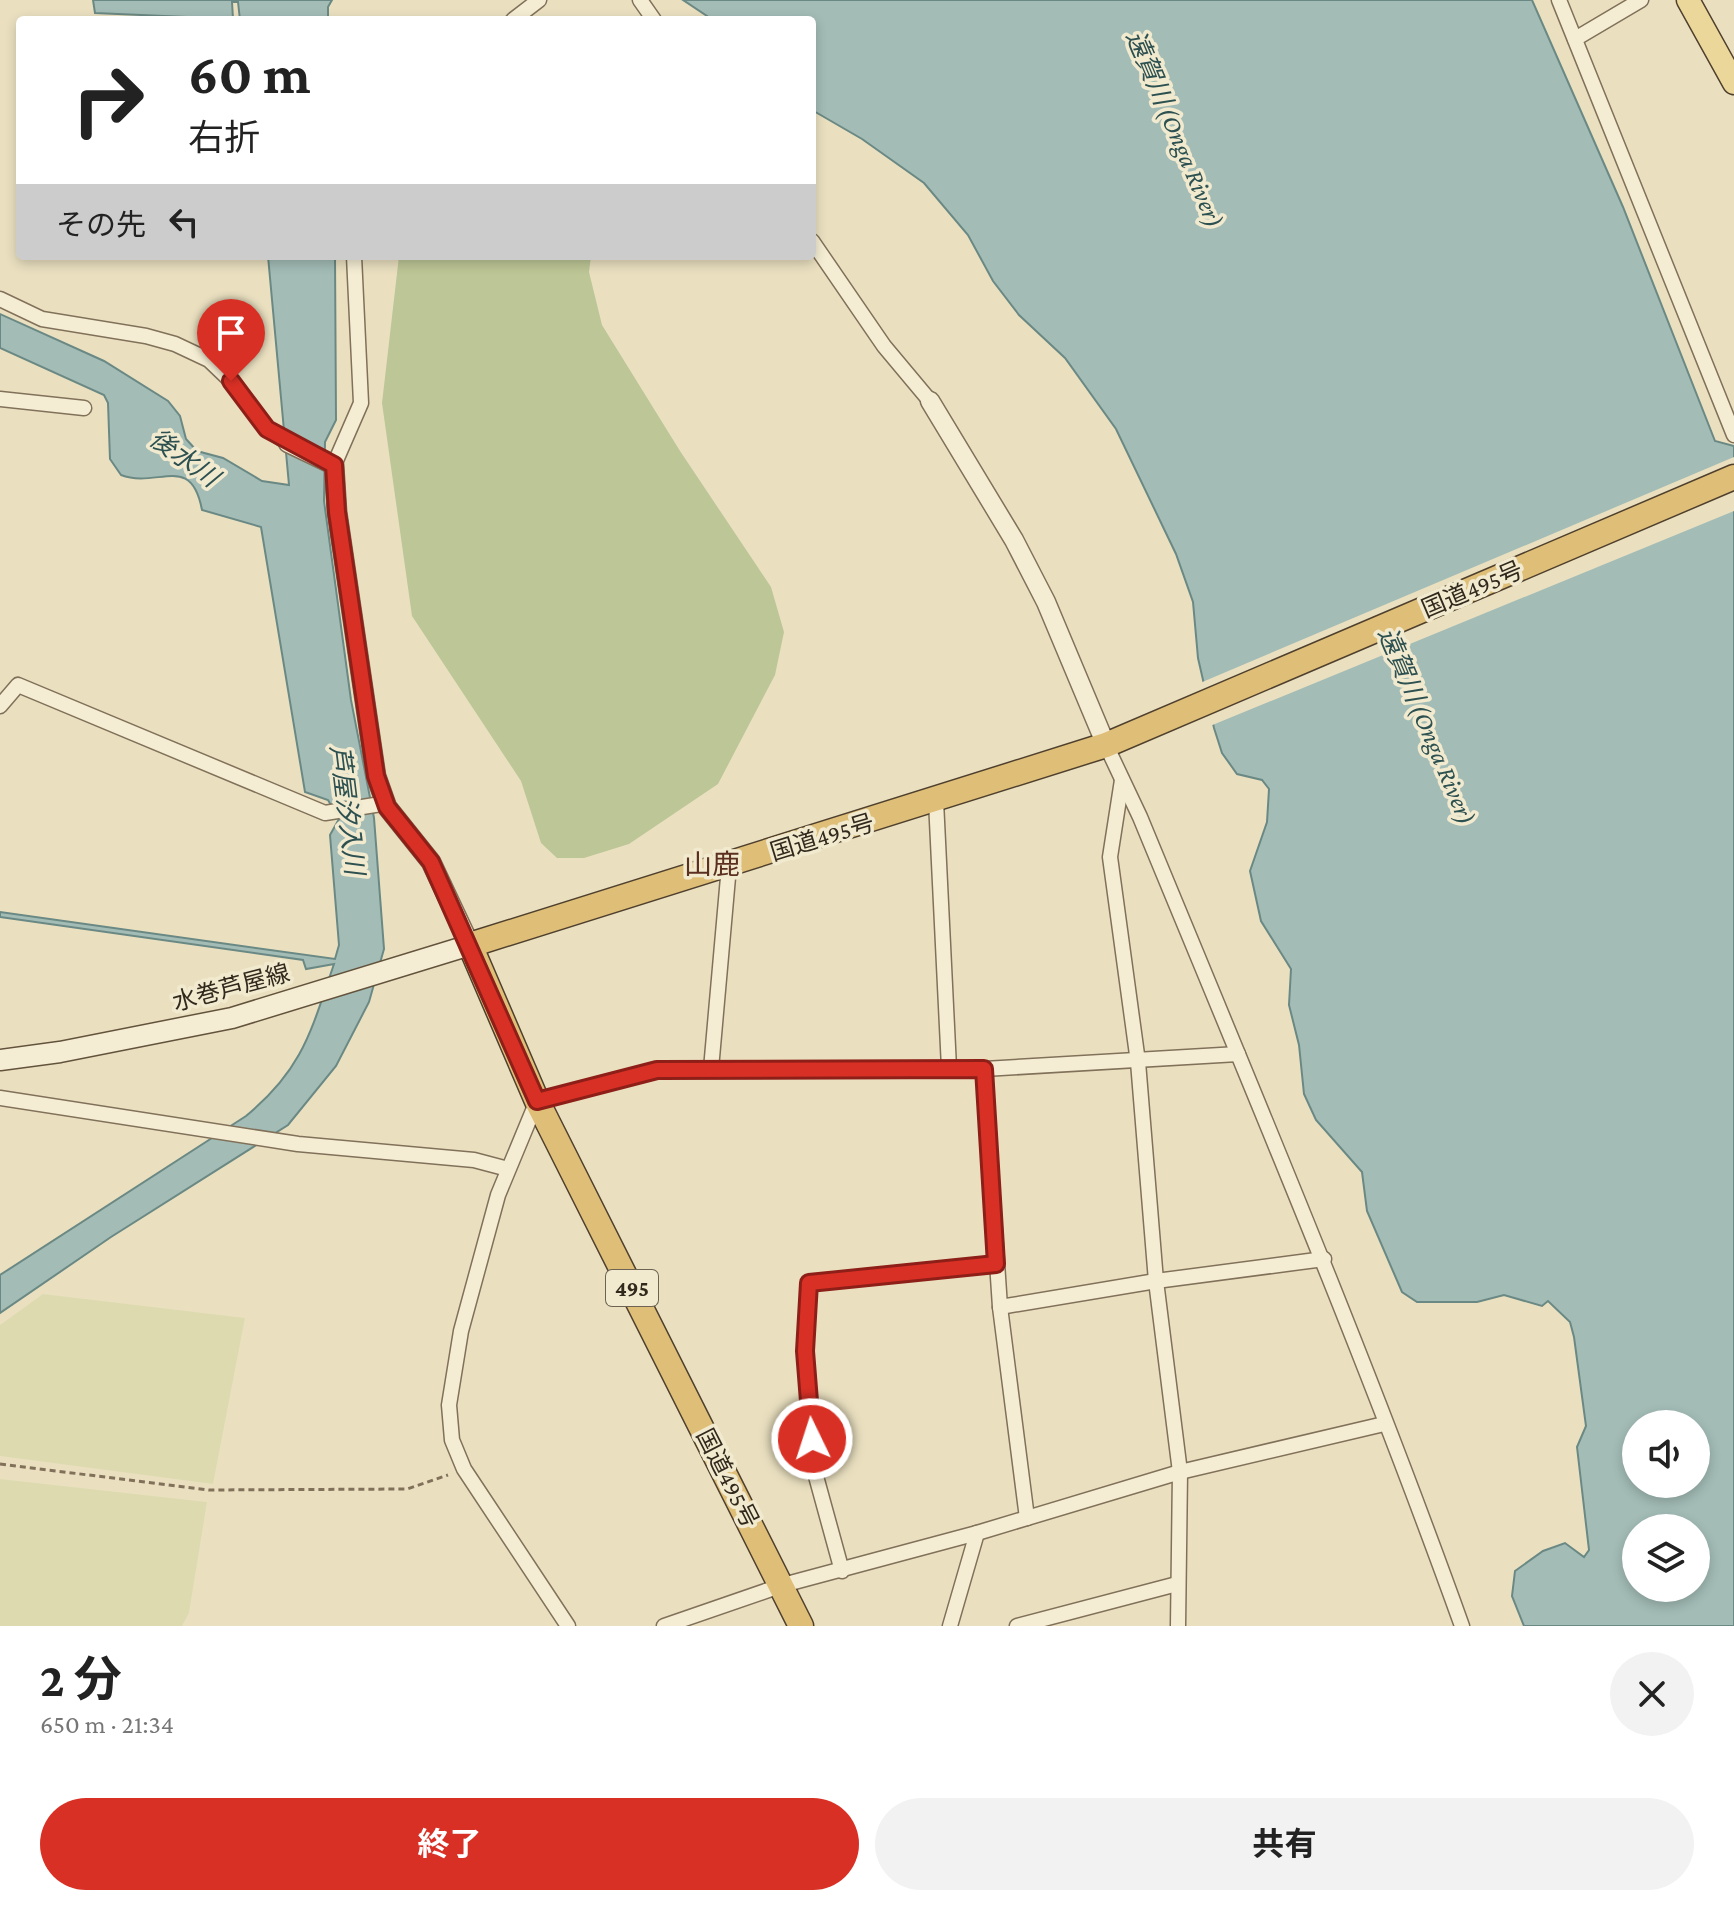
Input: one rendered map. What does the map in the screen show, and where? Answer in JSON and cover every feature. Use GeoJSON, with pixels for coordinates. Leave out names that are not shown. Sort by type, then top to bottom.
{"type":"FeatureCollection","features":[{"type":"Feature","properties":{"kind":"highway","name":"国道495号"},"geometry":{"type":"LineString","coordinates":[[801,1626],[537,1101],[470,945],[936,801],[1106,745],[1734,477]]}},
{"type":"Feature","properties":{"kind":"main road"},"geometry":{"type":"LineString","coordinates":[[1688,0],[1734,83]]}},
{"type":"Feature","properties":{"kind":"main road","name":"水巻芦屋線"},"geometry":{"type":"LineString","coordinates":[[0,1060],[60,1052],[232,1018],[470,945]]}},
{"type":"Feature","properties":{"kind":"street"},"geometry":{"type":"LineString","coordinates":[[518,16],[539,0]]}},
{"type":"Feature","properties":{"kind":"street"},"geometry":{"type":"LineString","coordinates":[[1559,0],[1734,435]]}},
{"type":"Feature","properties":{"kind":"street"},"geometry":{"type":"LineString","coordinates":[[1575,39],[1641,0]]}},
{"type":"Feature","properties":{"kind":"street"},"geometry":{"type":"LineString","coordinates":[[816,247],[884,346],[930,401],[1020,552],[1046,602],[1324,1259],[1384,1424],[1405,1467],[1462,1626]]}},
{"type":"Feature","properties":{"kind":"street"},"geometry":{"type":"LineString","coordinates":[[354,260],[361,403],[331,464],[376,776],[384,805],[431,862],[470,945]]}},
{"type":"Feature","properties":{"kind":"street"},"geometry":{"type":"LineString","coordinates":[[0,299],[42,319],[146,336],[175,344],[209,360],[231,381],[267,429],[331,464]]}},
{"type":"Feature","properties":{"kind":"street"},"geometry":{"type":"LineString","coordinates":[[0,399],[84,408]]}},
{"type":"Feature","properties":{"kind":"street"},"geometry":{"type":"LineString","coordinates":[[0,706],[18,685],[325,813],[384,805]]}},
{"type":"Feature","properties":{"kind":"street"},"geometry":{"type":"LineString","coordinates":[[1122,779],[1110,857],[1138,1062],[1156,1281],[1180,1472],[1178,1626]]}},
{"type":"Feature","properties":{"kind":"street"},"geometry":{"type":"LineString","coordinates":[[936,801],[949,1068]]}},
{"type":"Feature","properties":{"kind":"street"},"geometry":{"type":"LineString","coordinates":[[711,1069],[729,866]]}},
{"type":"Feature","properties":{"kind":"street"},"geometry":{"type":"LineString","coordinates":[[568,1626],[464,1469],[452,1440],[449,1405],[461,1331],[508,1169],[537,1101],[657,1070],[984,1069],[1238,1054]]}},
{"type":"Feature","properties":{"kind":"street"},"geometry":{"type":"LineString","coordinates":[[984,1069],[1000,1307],[1027,1518]]}},
{"type":"Feature","properties":{"kind":"street"},"geometry":{"type":"LineString","coordinates":[[0,1098],[298,1144],[474,1160],[508,1169]]}},
{"type":"Feature","properties":{"kind":"street"},"geometry":{"type":"LineString","coordinates":[[1000,1307],[1156,1281],[1324,1259]]}},
{"type":"Feature","properties":{"kind":"street"},"geometry":{"type":"LineString","coordinates":[[842,1571],[814,1469],[805,1351],[809,1283],[996,1264]]}},
{"type":"Feature","properties":{"kind":"street"},"geometry":{"type":"LineString","coordinates":[[664,1626],[783,1585],[977,1533],[1180,1472],[1384,1424]]}},
{"type":"Feature","properties":{"kind":"street"},"geometry":{"type":"LineString","coordinates":[[950,1626],[977,1533]]}},
{"type":"Feature","properties":{"kind":"street"},"geometry":{"type":"LineString","coordinates":[[1017,1626],[1177,1584]]}},
{"type":"Feature","properties":{"kind":"path"},"geometry":{"type":"LineString","coordinates":[[0,1464],[209,1490],[407,1489],[464,1469]]}},
{"type":"Feature","properties":{"kind":"shaded area"},"geometry":{"type":"Polygon","coordinates":[[[43,1294],[245,1318],[213,1484],[0,1456],[0,1325],[43,1294]]]}},
{"type":"Feature","properties":{"kind":"shaded area"},"geometry":{"type":"Polygon","coordinates":[[[0,1479],[207,1502],[189,1613],[182,1626],[0,1626],[0,1479]]]}},
{"type":"Feature","properties":{"kind":"green space"},"geometry":{"type":"Polygon","coordinates":[[[399,260],[590,260],[589,272],[602,325],[680,451],[771,587],[784,632],[775,675],[718,784],[629,844],[584,858],[557,858],[541,843],[521,781],[412,616],[382,403],[399,260]]]}},
{"type":"Feature","properties":{"kind":"water"},"geometry":{"type":"Polygon","coordinates":[[[93,0],[332,0],[328,16],[240,16],[238,2],[232,2],[233,16],[95,13],[93,0]]]}},
{"type":"Feature","properties":{"kind":"water","name":"遠賀川 (Onga River)"},"geometry":{"type":"Polygon","coordinates":[[[683,0],[1532,0],[1623,207],[1715,441],[1734,446],[1734,1626],[1524,1626],[1512,1596],[1515,1571],[1543,1551],[1565,1543],[1584,1557],[1589,1550],[1577,1447],[1586,1426],[1570,1322],[1548,1301],[1542,1306],[1504,1295],[1477,1302],[1417,1302],[1402,1292],[1367,1211],[1362,1172],[1316,1120],[1304,1094],[1299,1045],[1289,1005],[1291,969],[1261,921],[1250,871],[1267,822],[1269,789],[1262,780],[1237,774],[1222,753],[1198,658],[1193,602],[1176,554],[1116,429],[1065,358],[1019,315],[993,281],[968,235],[924,183],[862,139],[816,112],[816,16],[707,16],[683,0]]]}},
{"type":"Feature","properties":{"kind":"water"},"geometry":{"type":"Polygon","coordinates":[[[268,260],[335,260],[336,420],[325,442],[324,501],[351,700],[374,818],[384,949],[369,1002],[336,1066],[288,1125],[111,1237],[0,1313],[0,1275],[246,1116],[265,1099],[281,1082],[303,1048],[334,964],[306,969],[303,960],[0,917],[0,912],[335,959],[339,945],[330,835],[339,819],[328,800],[305,792],[261,527],[202,510],[197,492],[190,482],[181,477],[135,478],[121,475],[110,459],[108,403],[104,395],[0,348],[0,314],[104,361],[168,401],[180,416],[186,439],[197,451],[223,458],[262,481],[289,485],[268,260]]]}},
{"type":"Feature","properties":{"kind":"pier"},"geometry":{"type":"Polygon","coordinates":[[[1734,457],[1734,511],[1210,726],[1200,683],[1734,457]]]}},
{"type":"Feature","properties":{"kind":"district","name":"山鹿"},"geometry":{"type":"Point","coordinates":[712,864]}},
{"type":"Feature","properties":{"kind":"route"},"geometry":{"type":"LineString","coordinates":[[231,381],[267,429],[334,465],[337,512],[376,776],[387,807],[431,862],[537,1101],[657,1070],[984,1069],[996,1264],[809,1283],[805,1351],[812,1439]]}},
{"type":"Feature","properties":{"kind":"water label","name":"後水川"},"geometry":{"type":"Point","coordinates":[184,458]}},
{"type":"Feature","properties":{"kind":"water label","name":"芦屋汐入川"},"geometry":{"type":"Point","coordinates":[347,810]}}]}
